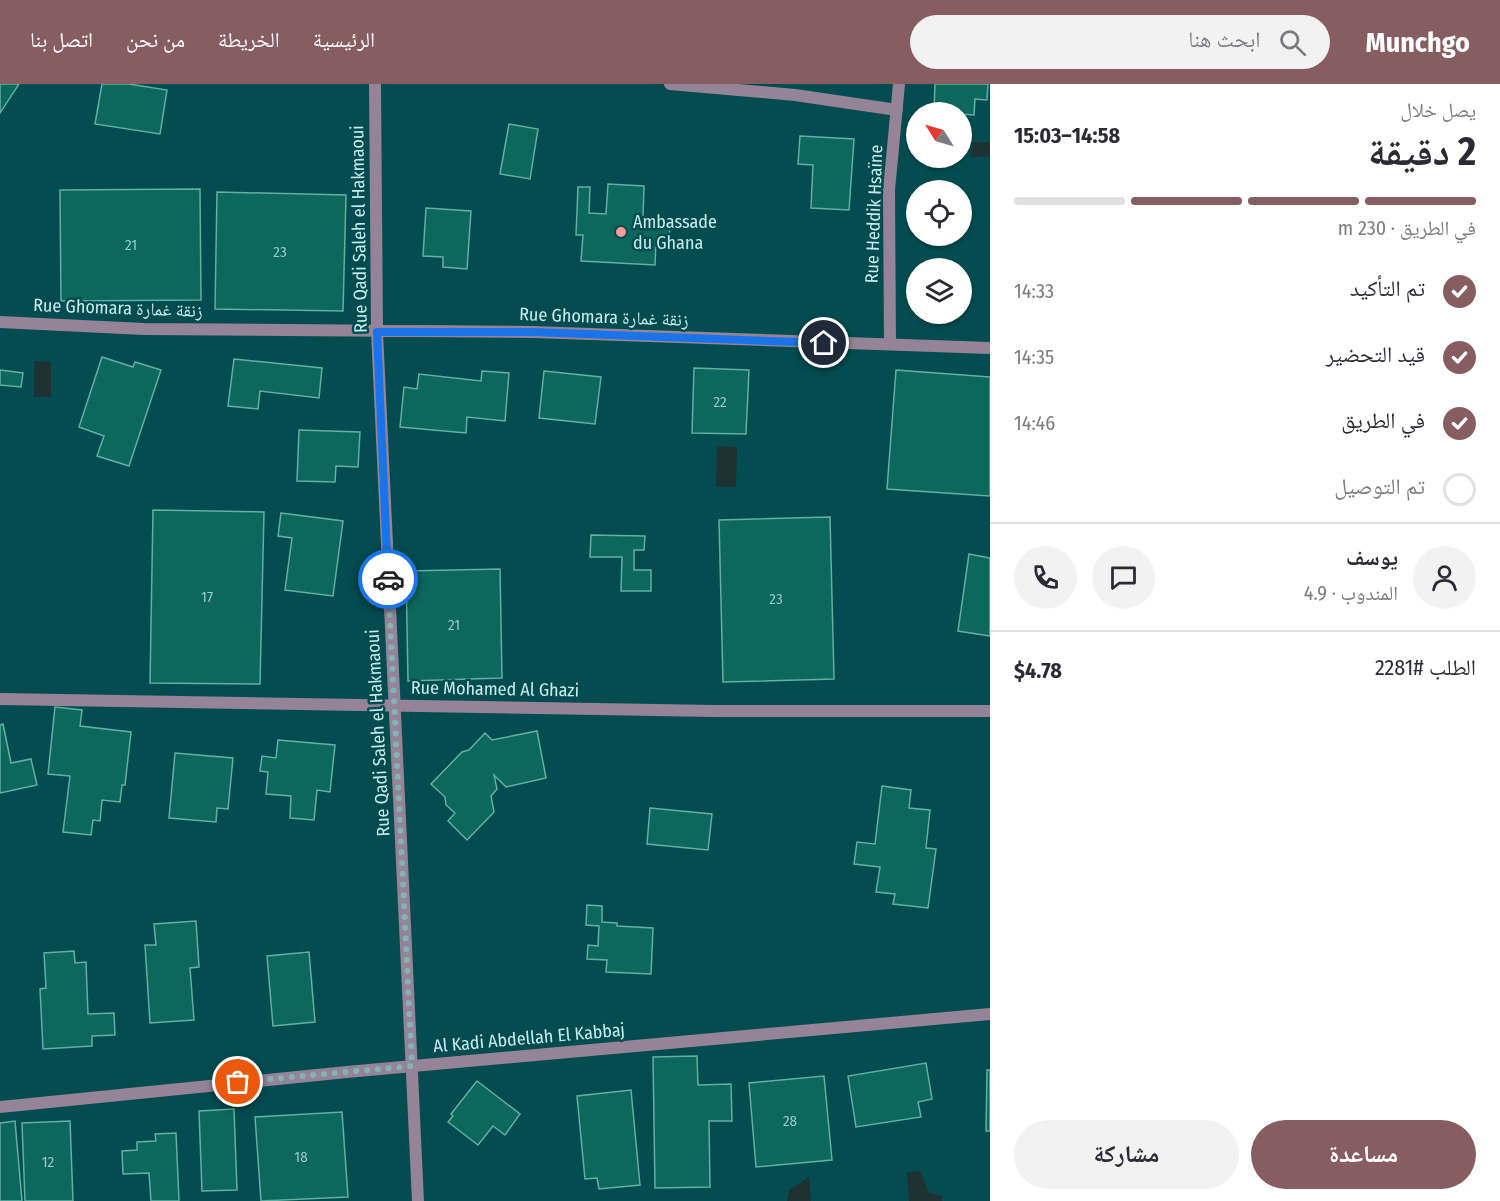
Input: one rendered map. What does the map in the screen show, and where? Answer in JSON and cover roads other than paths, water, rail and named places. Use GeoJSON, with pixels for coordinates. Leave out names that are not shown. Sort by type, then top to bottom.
{"type":"FeatureCollection","features":[{"type":"Feature","properties":{"kind":"street","name":"Rue Qadi Saleh el Hakmaoui"},"geometry":{"type":"LineString","coordinates":[[375,84],[377,332],[418,1201]]}},
{"type":"Feature","properties":{"kind":"street"},"geometry":{"type":"LineString","coordinates":[[670,84],[795,95],[897,110]]}},
{"type":"Feature","properties":{"kind":"street","name":"Rue Heddik Hsaïne"},"geometry":{"type":"LineString","coordinates":[[890,345],[889,190],[899,84]]}},
{"type":"Feature","properties":{"kind":"street","name":"Rue Ghomara زنقة غمارة"},"geometry":{"type":"LineString","coordinates":[[0,322],[144,329],[533,332],[990,348]]}},
{"type":"Feature","properties":{"kind":"street","name":"Rue Mohamed Al Ghazi"},"geometry":{"type":"LineString","coordinates":[[0,699],[714,711],[990,711]]}},
{"type":"Feature","properties":{"kind":"street","name":"Al Kadi Abdellah El Kabbaj"},"geometry":{"type":"LineString","coordinates":[[0,1107],[412,1066],[990,1014]]}},
{"type":"Feature","properties":{"kind":"water"},"geometry":{"type":"Polygon","coordinates":[[[972,142],[990,142],[990,157],[972,157],[972,142]]]}},
{"type":"Feature","properties":{"kind":"water"},"geometry":{"type":"Polygon","coordinates":[[[34,361],[51,362],[51,397],[34,397],[34,361]]]}},
{"type":"Feature","properties":{"kind":"water"},"geometry":{"type":"Polygon","coordinates":[[[717,446],[737,447],[736,487],[716,487],[717,446]]]}},
{"type":"Feature","properties":{"kind":"water"},"geometry":{"type":"Polygon","coordinates":[[[920,1171],[929,1193],[943,1196],[942,1201],[909,1201],[907,1173],[920,1171]]]}},
{"type":"Feature","properties":{"kind":"water"},"geometry":{"type":"Polygon","coordinates":[[[809,1177],[811,1201],[787,1201],[789,1190],[809,1177]]]}},
{"type":"Feature","properties":{"kind":"place","name":"Ambassade du Ghana"},"geometry":{"type":"Point","coordinates":[621,232]}}]}
